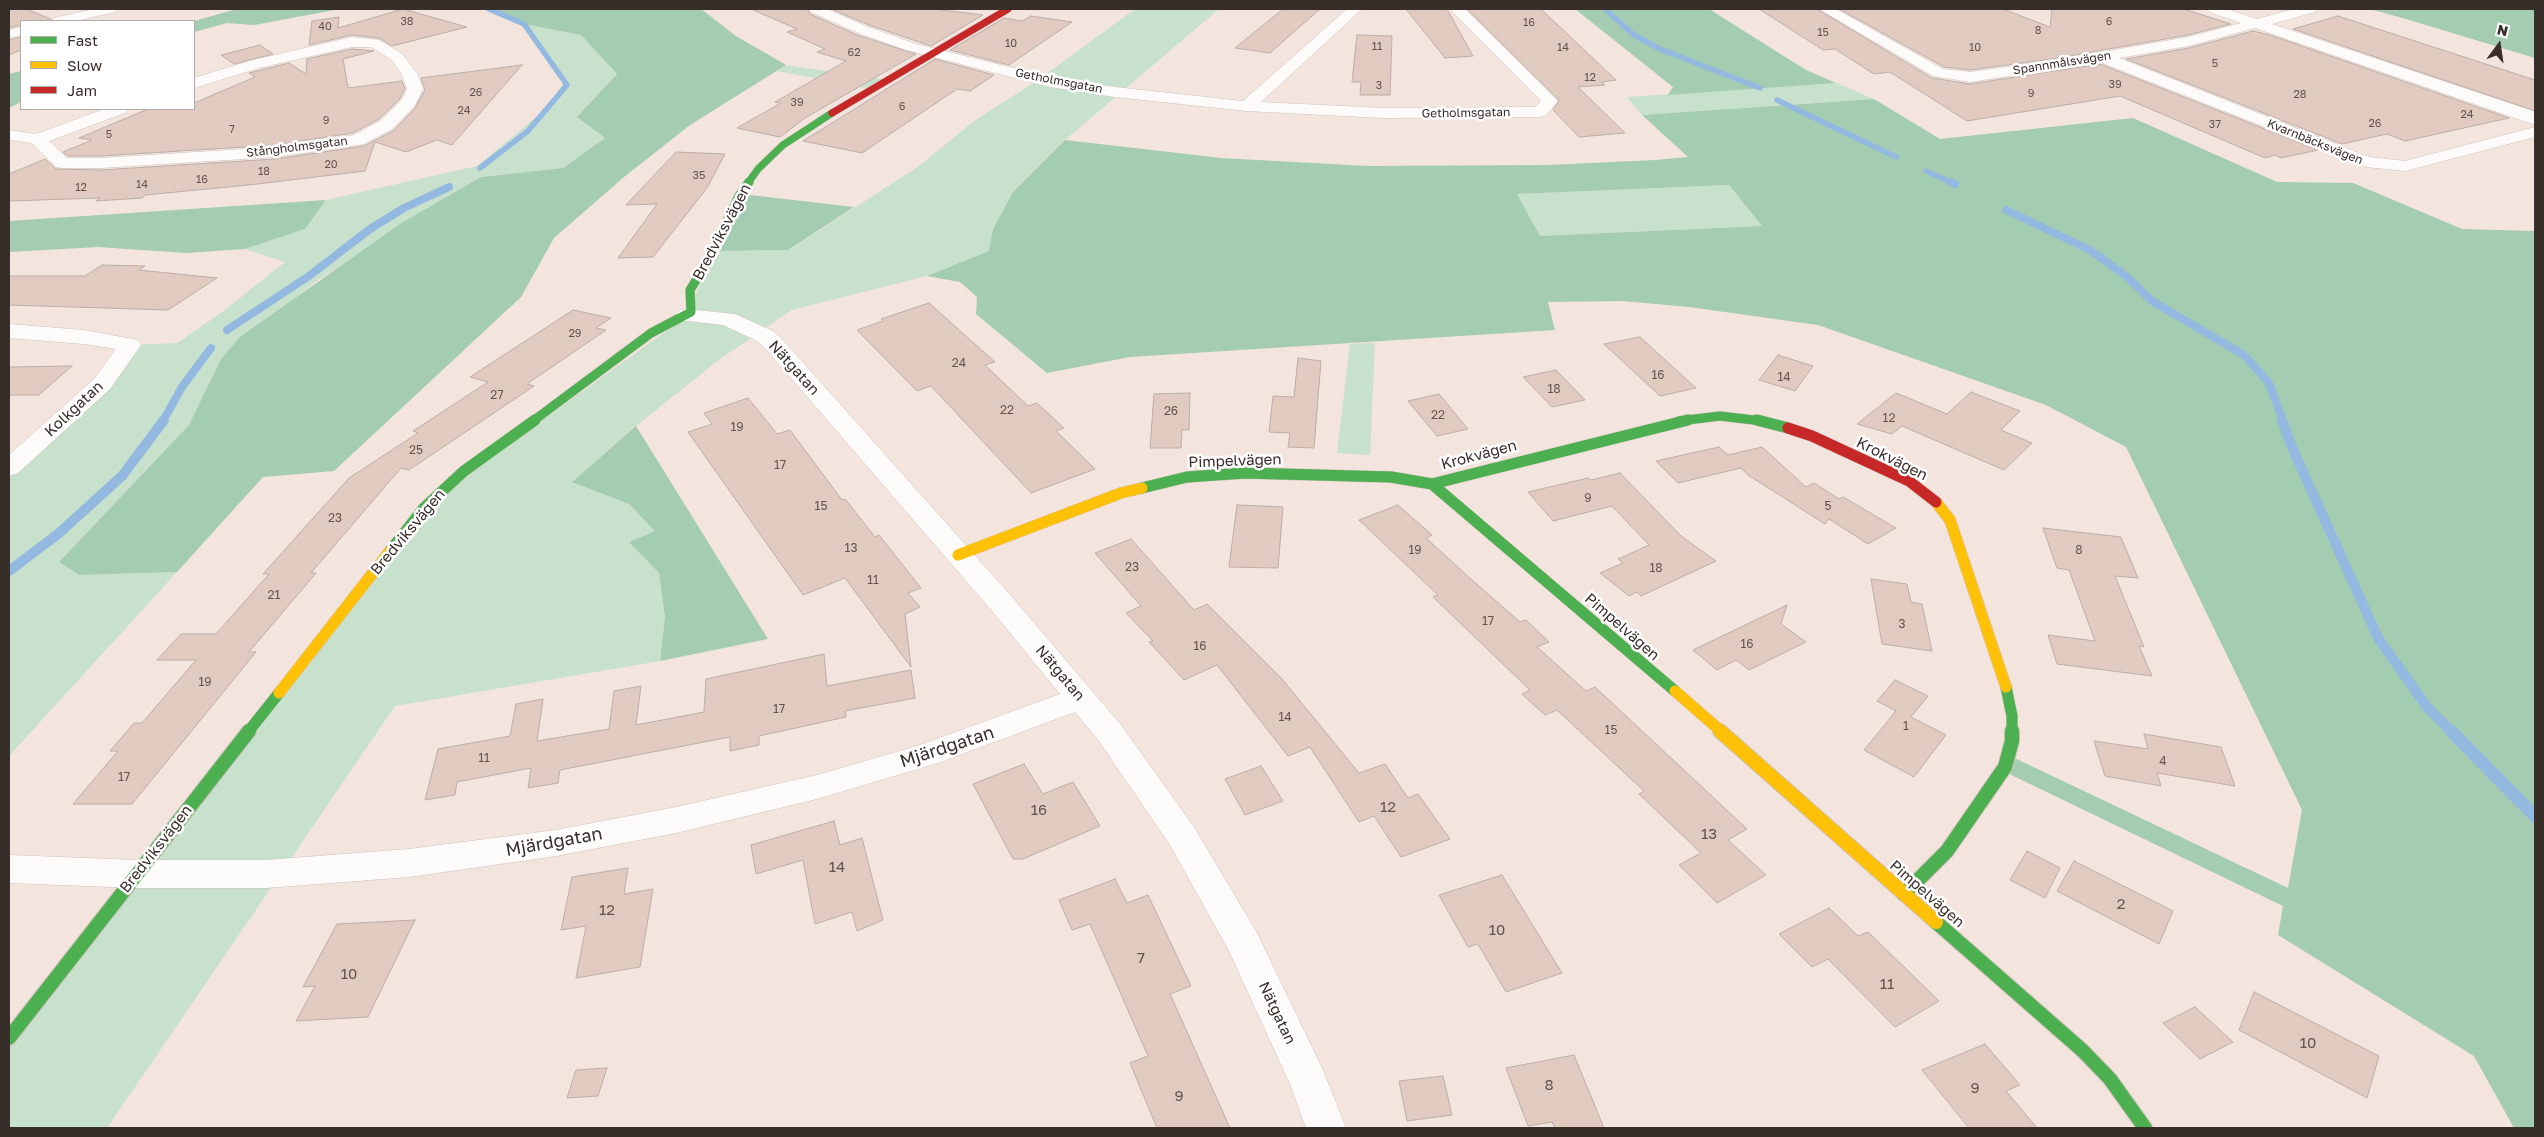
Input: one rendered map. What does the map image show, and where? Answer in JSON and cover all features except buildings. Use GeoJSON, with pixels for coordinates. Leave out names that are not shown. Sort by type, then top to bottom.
{"type":"FeatureCollection","features":[{"type":"Feature","properties":{"kind":"street"},"geometry":{"type":"LineString","coordinates":[[63,20],[110,9]]}},
{"type":"Feature","properties":{"kind":"street"},"geometry":{"type":"LineString","coordinates":[[816,9],[863,30],[933,52]]}},
{"type":"Feature","properties":{"kind":"street","name":"Bredviksvägen"},"geometry":{"type":"LineString","coordinates":[[9,1038],[424,508],[438,493],[464,471],[583,386],[651,333],[687,316],[692,309],[690,290],[706,264],[739,196],[758,169],[783,145],[812,124],[1008,9]]}},
{"type":"Feature","properties":{"kind":"street"},"geometry":{"type":"LineString","coordinates":[[1247,106],[1355,9]]}},
{"type":"Feature","properties":{"kind":"street","name":"Getholmsgatan"},"geometry":{"type":"LineString","coordinates":[[933,52],[1072,86],[1247,106],[1383,113],[1465,114],[1539,112],[1550,101],[1457,9]]}},
{"type":"Feature","properties":{"kind":"street","name":"Spannmålsvägen"},"geometry":{"type":"LineString","coordinates":[[1826,9],[1939,73],[1970,77],[2102,57],[2189,41],[2310,9]]}},
{"type":"Feature","properties":{"kind":"street"},"geometry":{"type":"LineString","coordinates":[[2214,9],[2527,115],[2535,120]]}},
{"type":"Feature","properties":{"kind":"street","name":"Stångholmsgatan"},"geometry":{"type":"LineString","coordinates":[[37,139],[62,163],[101,163],[275,152],[358,140],[386,125],[408,103],[415,89],[409,73],[397,57],[374,43],[352,42],[256,64],[195,83]]}},
{"type":"Feature","properties":{"kind":"street","name":"Kvarnbäcksvägen"},"geometry":{"type":"LineString","coordinates":[[2102,57],[2366,162],[2405,166],[2535,132]]}},
{"type":"Feature","properties":{"kind":"street"},"geometry":{"type":"LineString","coordinates":[[9,135],[37,139],[115,110]]}},
{"type":"Feature","properties":{"kind":"street","name":"Nätgatan"},"geometry":{"type":"LineString","coordinates":[[687,316],[727,319],[758,332],[774,344],[1110,733],[1182,836],[1234,927],[1274,1006],[1309,1083],[1326,1128]]}},
{"type":"Feature","properties":{"kind":"street","name":"Kolkgatan"},"geometry":{"type":"LineString","coordinates":[[9,331],[84,337],[130,345],[102,384],[9,468]]}},
{"type":"Feature","properties":{"kind":"street","name":"Krokvägen"},"geometry":{"type":"LineString","coordinates":[[1432,484],[1681,421],[1720,416],[1748,418],[1772,423],[1812,436],[1909,482],[1940,505],[1950,520],[2006,686],[2012,716],[2012,742],[2005,766],[1993,787],[1947,851],[1904,894]]}},
{"type":"Feature","properties":{"kind":"street","name":"Pimpelvägen"},"geometry":{"type":"LineString","coordinates":[[958,556],[1121,493],[1187,477],[1245,473],[1391,477],[1432,484],[1626,648],[2083,1051],[2110,1079],[2145,1128]]}},
{"type":"Feature","properties":{"kind":"street","name":"Mjärdgatan"},"geometry":{"type":"LineString","coordinates":[[9,869],[137,874],[266,874],[380,865],[500,852],[575,840],[685,818],[817,787],[927,755],[1032,718],[1080,698]]}},
{"type":"Feature","properties":{"kind":"green space"},"geometry":{"type":"Polygon","coordinates":[[[237,9],[340,9],[254,25],[227,23],[195,32],[195,21],[237,9]]]}},
{"type":"Feature","properties":{"kind":"green space"},"geometry":{"type":"Polygon","coordinates":[[[489,9],[701,9],[736,36],[786,65],[690,125],[624,177],[554,238],[521,297],[334,471],[263,477],[177,572],[79,575],[59,562],[189,425],[221,359],[240,337],[400,224],[481,177],[563,168],[605,138],[577,117],[617,74],[581,35],[524,24],[489,9]]]}},
{"type":"Feature","properties":{"kind":"green space"},"geometry":{"type":"Polygon","coordinates":[[[1135,9],[1219,9],[1065,140],[1013,192],[993,229],[989,251],[927,276],[792,310],[720,359],[636,426],[573,481],[629,504],[656,531],[629,542],[659,573],[665,617],[660,661],[395,706],[107,1128],[9,1128],[9,1046],[139,872],[441,493],[687,316],[714,251],[789,250],[919,166],[974,121],[1038,80],[1135,9]]]}},
{"type":"Feature","properties":{"kind":"green space"},"geometry":{"type":"Polygon","coordinates":[[[1575,9],[1709,9],[1806,70],[1836,83],[1668,95],[1673,87],[1575,9]]]}},
{"type":"Feature","properties":{"kind":"green space"},"geometry":{"type":"Polygon","coordinates":[[[2370,9],[2535,9],[2535,58],[2406,19],[2370,9]]]}},
{"type":"Feature","properties":{"kind":"green space"},"geometry":{"type":"Polygon","coordinates":[[[524,24],[581,35],[617,74],[577,117],[605,138],[563,168],[480,177],[315,282],[221,359],[189,425],[59,562],[79,575],[177,572],[9,756],[9,469],[87,400],[130,345],[177,343],[222,312],[285,262],[245,249],[305,229],[326,200],[477,166],[549,106],[565,80],[524,24]]]}},
{"type":"Feature","properties":{"kind":"green space"},"geometry":{"type":"Polygon","coordinates":[[[786,65],[886,80],[872,89],[777,71],[786,65]]]}},
{"type":"Feature","properties":{"kind":"green space"},"geometry":{"type":"Polygon","coordinates":[[[20,71],[20,102],[9,108],[9,74],[20,71]]]}},
{"type":"Feature","properties":{"kind":"green space"},"geometry":{"type":"Polygon","coordinates":[[[1836,83],[1874,99],[1642,115],[1627,97],[1836,83]]]}},
{"type":"Feature","properties":{"kind":"green space"},"geometry":{"type":"Polygon","coordinates":[[[1874,99],[1940,139],[2133,118],[2277,182],[2353,183],[2462,229],[2535,231],[2535,1128],[2514,1128],[2474,1056],[2278,935],[2283,906],[1999,769],[2006,754],[2288,888],[2302,810],[2126,447],[2046,405],[1818,325],[1689,307],[1623,301],[1548,302],[1555,330],[1130,357],[1047,373],[976,314],[977,297],[960,282],[927,276],[989,251],[993,229],[1013,192],[1065,140],[1221,158],[1368,166],[1549,165],[1688,157],[1642,115],[1874,99]],[[1729,185],[1517,194],[1540,236],[1762,226],[1729,185]]]}},
{"type":"Feature","properties":{"kind":"green space"},"geometry":{"type":"Polygon","coordinates":[[[1729,185],[1762,226],[1540,236],[1517,194],[1729,185]]]}},
{"type":"Feature","properties":{"kind":"green space"},"geometry":{"type":"Polygon","coordinates":[[[741,194],[854,207],[788,250],[714,251],[741,194]]]}},
{"type":"Feature","properties":{"kind":"green space"},"geometry":{"type":"Polygon","coordinates":[[[326,200],[305,229],[245,249],[186,253],[98,247],[9,252],[9,221],[326,200]]]}},
{"type":"Feature","properties":{"kind":"green space"},"geometry":{"type":"Polygon","coordinates":[[[1375,343],[1370,455],[1337,453],[1350,344],[1375,343]]]}},
{"type":"Feature","properties":{"kind":"green space"},"geometry":{"type":"Polygon","coordinates":[[[636,426],[768,639],[660,661],[665,617],[659,573],[629,542],[655,531],[629,504],[572,482],[636,426]]]}},
{"type":"Feature","properties":{"kind":"waterway"},"geometry":{"type":"LineString","coordinates":[[480,168],[528,131],[567,85],[524,24],[489,9]]}},
{"type":"Feature","properties":{"kind":"waterway"},"geometry":{"type":"LineString","coordinates":[[1605,9],[1634,35],[1660,49],[1760,88]]}},
{"type":"Feature","properties":{"kind":"waterway"},"geometry":{"type":"LineString","coordinates":[[1777,100],[1896,157]]}},
{"type":"Feature","properties":{"kind":"waterway"},"geometry":{"type":"LineString","coordinates":[[1926,171],[1953,183]]}},
{"type":"Feature","properties":{"kind":"waterway"},"geometry":{"type":"LineString","coordinates":[[1950,182],[1955,184]]}},
{"type":"Feature","properties":{"kind":"waterway"},"geometry":{"type":"LineString","coordinates":[[227,330],[309,276],[370,229],[404,208],[449,187]]}},
{"type":"Feature","properties":{"kind":"waterway"},"geometry":{"type":"LineString","coordinates":[[2006,210],[2090,250],[2126,276],[2152,301],[2244,355],[2269,383],[2283,421]]}},
{"type":"Feature","properties":{"kind":"waterway"},"geometry":{"type":"LineString","coordinates":[[163,421],[182,387],[211,348]]}},
{"type":"Feature","properties":{"kind":"waterway"},"geometry":{"type":"LineString","coordinates":[[9,571],[58,534],[122,476],[164,420]]}},
{"type":"Feature","properties":{"kind":"waterway"},"geometry":{"type":"LineString","coordinates":[[2282,420],[2291,445],[2378,638],[2427,707],[2451,731]]}},
{"type":"Feature","properties":{"kind":"waterway"},"geometry":{"type":"LineString","coordinates":[[2451,731],[2535,816]]}},
{"type":"Feature","properties":{"kind":"traffic: fast"},"geometry":{"type":"LineString","coordinates":[[390,551],[424,508],[464,471],[583,386],[651,333],[691,312],[690,290],[706,264],[739,196],[758,169],[783,145],[832,113]]}},
{"type":"Feature","properties":{"kind":"traffic: fast"},"geometry":{"type":"LineString","coordinates":[[1432,484],[1681,421],[1720,416],[1748,418],[1788,428]]}},
{"type":"Feature","properties":{"kind":"traffic: fast"},"geometry":{"type":"LineString","coordinates":[[1142,488],[1187,477],[1245,473],[1391,477],[1432,484],[1675,691]]}},
{"type":"Feature","properties":{"kind":"traffic: fast"},"geometry":{"type":"LineString","coordinates":[[1904,894],[1947,851],[2005,767],[2012,741],[2012,716],[2006,687]]}},
{"type":"Feature","properties":{"kind":"traffic: fast"},"geometry":{"type":"LineString","coordinates":[[9,1038],[279,693]]}},
{"type":"Feature","properties":{"kind":"traffic: fast"},"geometry":{"type":"LineString","coordinates":[[1936,922],[2083,1051],[2110,1079],[2145,1128]]}},
{"type":"Feature","properties":{"kind":"traffic: slow"},"geometry":{"type":"LineString","coordinates":[[958,555],[1121,493],[1142,488]]}},
{"type":"Feature","properties":{"kind":"traffic: slow"},"geometry":{"type":"LineString","coordinates":[[1936,502],[1950,520],[2006,687]]}},
{"type":"Feature","properties":{"kind":"traffic: slow"},"geometry":{"type":"LineString","coordinates":[[279,693],[390,551]]}},
{"type":"Feature","properties":{"kind":"traffic: slow"},"geometry":{"type":"LineString","coordinates":[[1675,691],[1936,922]]}},
{"type":"Feature","properties":{"kind":"traffic: jam"},"geometry":{"type":"LineString","coordinates":[[832,113],[1008,9]]}},
{"type":"Feature","properties":{"kind":"traffic: jam"},"geometry":{"type":"LineString","coordinates":[[1788,428],[1812,436],[1909,481],[1936,502]]}}]}
